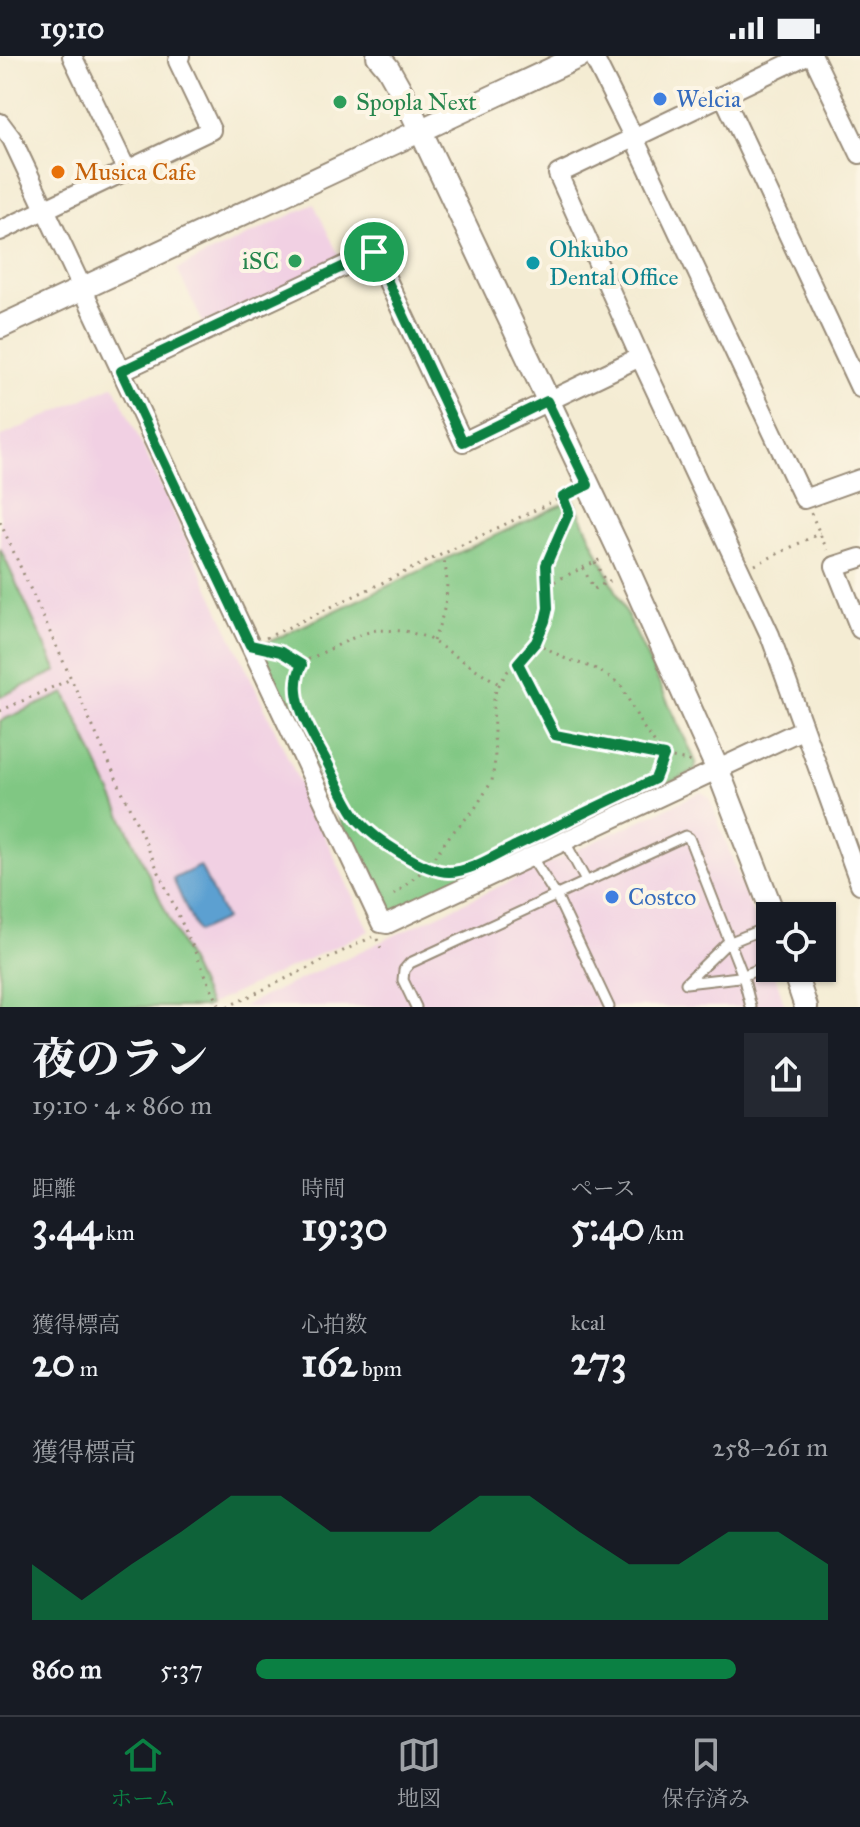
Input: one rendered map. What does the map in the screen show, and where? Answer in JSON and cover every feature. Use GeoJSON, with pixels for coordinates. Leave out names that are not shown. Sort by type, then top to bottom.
{"type":"FeatureCollection","features":[{"type":"Feature","properties":{"kind":"street"},"geometry":{"type":"LineString","coordinates":[[72,56],[127,171]]}},
{"type":"Feature","properties":{"kind":"street"},"geometry":{"type":"LineString","coordinates":[[0,231],[211,130],[179,58],[160,56]]}},
{"type":"Feature","properties":{"kind":"street"},"geometry":{"type":"LineString","coordinates":[[378,56],[401,90],[619,550],[708,767],[768,902]]}},
{"type":"Feature","properties":{"kind":"street"},"geometry":{"type":"LineString","coordinates":[[0,327],[580,56]]}},
{"type":"Feature","properties":{"kind":"street"},"geometry":{"type":"LineString","coordinates":[[593,56],[804,499],[860,479]]}},
{"type":"Feature","properties":{"kind":"street"},"geometry":{"type":"LineString","coordinates":[[805,56],[558,174],[770,635],[860,884]]}},
{"type":"Feature","properties":{"kind":"street"},"geometry":{"type":"LineString","coordinates":[[813,56],[860,154]]}},
{"type":"Feature","properties":{"kind":"street"},"geometry":{"type":"LineString","coordinates":[[723,95],[860,388]]}},
{"type":"Feature","properties":{"kind":"street"},"geometry":{"type":"LineString","coordinates":[[0,123],[12,139],[83,288],[381,923],[387,924],[564,840],[708,767],[804,729]]}},
{"type":"Feature","properties":{"kind":"street"},"geometry":{"type":"LineString","coordinates":[[121,371],[374,252],[463,442],[640,357]]}},
{"type":"Feature","properties":{"kind":"street"},"geometry":{"type":"LineString","coordinates":[[860,558],[835,566],[860,629]]}},
{"type":"Feature","properties":{"kind":"street"},"geometry":{"type":"LineString","coordinates":[[798,982],[806,1007]]}},
{"type":"Feature","properties":{"kind":"lane"},"geometry":{"type":"LineString","coordinates":[[416,1007],[403,980],[408,965],[685,836],[689,838],[730,941],[751,1007]]}},
{"type":"Feature","properties":{"kind":"lane"},"geometry":{"type":"LineString","coordinates":[[564,840],[586,881]]}},
{"type":"Feature","properties":{"kind":"lane"},"geometry":{"type":"LineString","coordinates":[[530,855],[557,897],[609,1007]]}},
{"type":"Feature","properties":{"kind":"lane"},"geometry":{"type":"LineString","coordinates":[[756,931],[730,941],[686,983],[743,976],[756,971]]}},
{"type":"Feature","properties":{"kind":"path"},"geometry":{"type":"LineString","coordinates":[[250,645],[588,485]]}},
{"type":"Feature","properties":{"kind":"path"},"geometry":{"type":"LineString","coordinates":[[394,895],[427,867],[451,834],[474,810],[492,781],[495,752],[493,704],[499,684],[536,642],[548,608],[546,565],[569,512],[563,497]]}},
{"type":"Feature","properties":{"kind":"path"},"geometry":{"type":"LineString","coordinates":[[804,499],[835,566]]}},
{"type":"Feature","properties":{"kind":"path"},"geometry":{"type":"LineString","coordinates":[[0,522],[220,1007]]}},
{"type":"Feature","properties":{"kind":"path"},"geometry":{"type":"LineString","coordinates":[[741,573],[820,533]]}},
{"type":"Feature","properties":{"kind":"path"},"geometry":{"type":"LineString","coordinates":[[547,585],[619,550]]}},
{"type":"Feature","properties":{"kind":"path"},"geometry":{"type":"LineString","coordinates":[[433,641],[447,601],[448,583],[443,556]]}},
{"type":"Feature","properties":{"kind":"path"},"geometry":{"type":"LineString","coordinates":[[595,562],[606,583]]}},
{"type":"Feature","properties":{"kind":"path"},"geometry":{"type":"LineString","coordinates":[[583,568],[594,589],[629,572]]}},
{"type":"Feature","properties":{"kind":"path"},"geometry":{"type":"LineString","coordinates":[[473,865],[448,872],[427,867],[388,844],[360,822],[300,709],[298,672],[307,659],[359,635],[376,630],[405,631],[433,641],[499,684]]}},
{"type":"Feature","properties":{"kind":"path"},"geometry":{"type":"LineString","coordinates":[[536,642],[564,658],[594,668],[622,687],[641,724],[664,756]]}},
{"type":"Feature","properties":{"kind":"path"},"geometry":{"type":"LineString","coordinates":[[250,645],[281,652],[302,665]]}},
{"type":"Feature","properties":{"kind":"path"},"geometry":{"type":"LineString","coordinates":[[518,663],[555,735],[696,762],[708,767]]}},
{"type":"Feature","properties":{"kind":"path"},"geometry":{"type":"LineString","coordinates":[[0,711],[71,679]]}},
{"type":"Feature","properties":{"kind":"path"},"geometry":{"type":"LineString","coordinates":[[648,782],[655,779],[664,756]]}},
{"type":"Feature","properties":{"kind":"path"},"geometry":{"type":"LineString","coordinates":[[227,1007],[376,938],[383,953]]}},
{"type":"Feature","properties":{"kind":"shaded area"},"geometry":{"type":"Polygon","coordinates":[[[314,204],[341,260],[204,325],[177,269],[314,204]]]}},
{"type":"Feature","properties":{"kind":"shaded area"},"geometry":{"type":"Polygon","coordinates":[[[114,385],[369,931],[205,1007],[0,1007],[0,437],[114,385]]]}},
{"type":"Feature","properties":{"kind":"shaded area","name":"Costco"},"geometry":{"type":"Polygon","coordinates":[[[701,792],[709,797],[756,922],[756,982],[777,982],[785,1007],[241,1007],[701,792]]]}},
{"type":"Feature","properties":{"kind":"green space"},"geometry":{"type":"Polygon","coordinates":[[[573,499],[696,762],[695,771],[389,914],[384,912],[258,647],[573,499]]]}},
{"type":"Feature","properties":{"kind":"green space"},"geometry":{"type":"Polygon","coordinates":[[[0,548],[57,671],[0,697],[0,548]]]}},
{"type":"Feature","properties":{"kind":"green space"},"geometry":{"type":"Polygon","coordinates":[[[65,693],[209,1005],[205,1007],[0,1007],[0,721],[65,693]]]}},
{"type":"Feature","properties":{"kind":"water"},"geometry":{"type":"Polygon","coordinates":[[[200,866],[225,919],[197,932],[173,879],[200,866]]]}},
{"type":"Feature","properties":{"kind":"place","name":"Welcia"},"geometry":{"type":"Point","coordinates":[660,99]}},
{"type":"Feature","properties":{"kind":"place","name":"Spopla Next"},"geometry":{"type":"Point","coordinates":[340,102]}},
{"type":"Feature","properties":{"kind":"place","name":"Musica Cafe"},"geometry":{"type":"Point","coordinates":[58,172]}},
{"type":"Feature","properties":{"kind":"place","name":"iSC"},"geometry":{"type":"Point","coordinates":[295,261]}},
{"type":"Feature","properties":{"kind":"place","name":"Ohkubo Dental Office"},"geometry":{"type":"Point","coordinates":[533,263]}},
{"type":"Feature","properties":{"kind":"place","name":"Costco"},"geometry":{"type":"Point","coordinates":[612,897]}},
{"type":"Feature","properties":{"kind":"route"},"geometry":{"type":"LineString","coordinates":[[374,252],[463,442],[547,401],[588,485],[563,497],[569,512],[546,565],[548,608],[545,621],[536,642],[518,663],[555,735],[664,756],[655,779],[492,856],[448,872],[427,867],[388,844],[360,822],[349,806],[300,709],[298,672],[302,665],[281,652],[250,645],[121,371],[374,252]]}}]}
